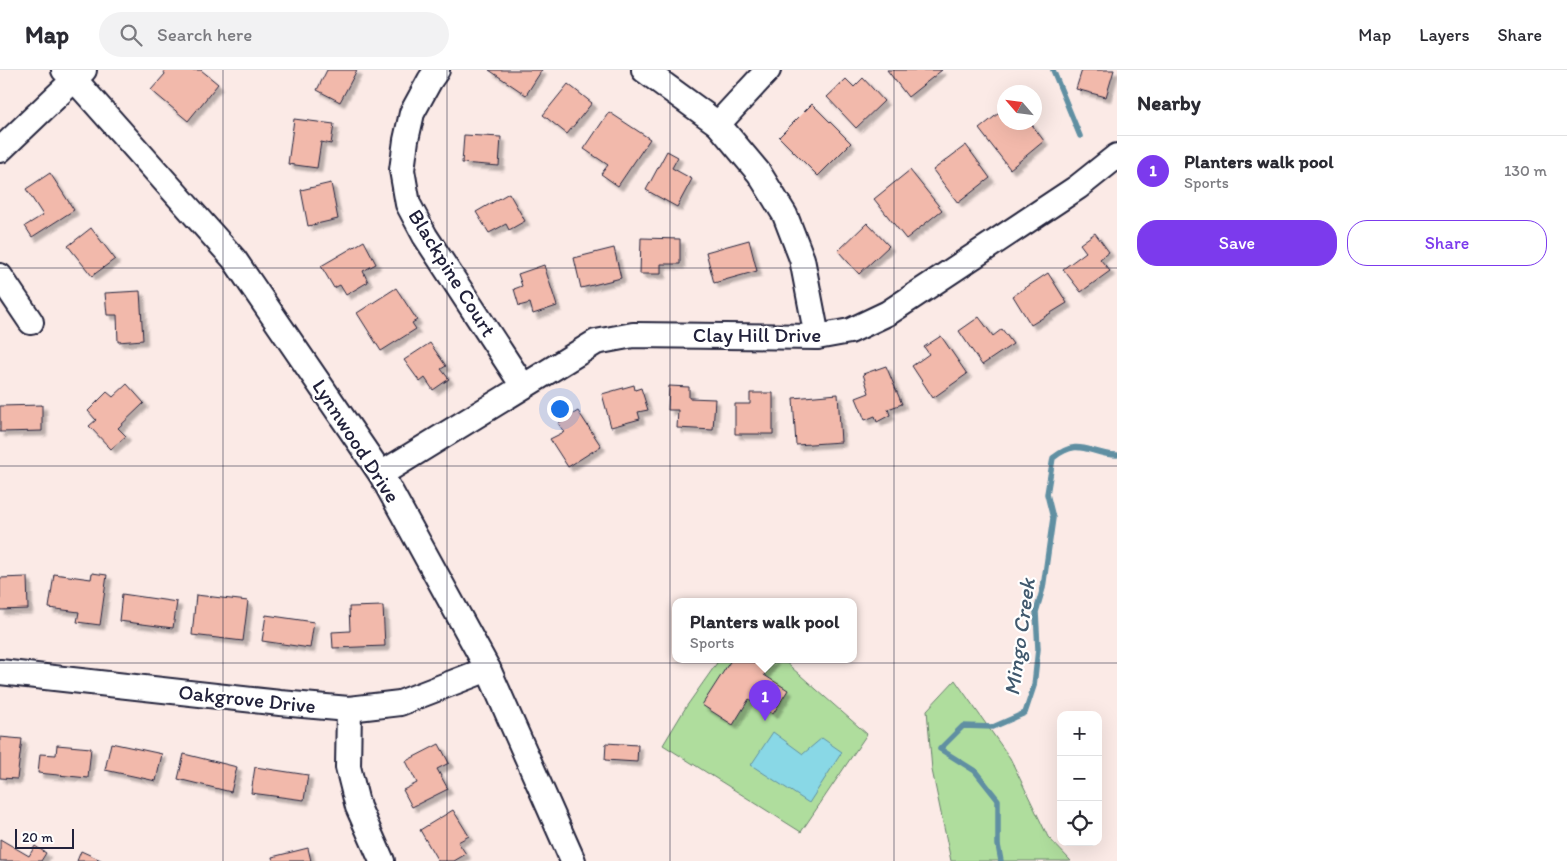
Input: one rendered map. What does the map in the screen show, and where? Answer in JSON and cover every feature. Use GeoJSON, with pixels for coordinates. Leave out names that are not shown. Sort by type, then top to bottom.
{"type":"FeatureCollection","features":[{"type":"Feature","properties":{"kind":"street","name":"Blackpine Court"},"geometry":{"type":"LineString","coordinates":[[437,70],[412,113],[406,140],[402,170],[408,204],[424,236],[524,386]]}},
{"type":"Feature","properties":{"kind":"street"},"geometry":{"type":"LineString","coordinates":[[644,70],[718,124],[759,173],[784,214],[802,259],[817,337]]}},
{"type":"Feature","properties":{"kind":"street"},"geometry":{"type":"LineString","coordinates":[[718,124],[768,70]]}},
{"type":"Feature","properties":{"kind":"street"},"geometry":{"type":"LineString","coordinates":[[0,150],[74,73]]}},
{"type":"Feature","properties":{"kind":"street","name":"Lynnwood Drive"},"geometry":{"type":"LineString","coordinates":[[74,73],[234,259],[381,474],[488,669],[573,861]]}},
{"type":"Feature","properties":{"kind":"street","name":"Clay Hill Drive"},"geometry":{"type":"LineString","coordinates":[[381,474],[596,342],[633,335],[817,337],[850,331],[888,313],[1078,187],[1117,156]]}},
{"type":"Feature","properties":{"kind":"street"},"geometry":{"type":"LineString","coordinates":[[0,276],[31,322]]}},
{"type":"Feature","properties":{"kind":"street","name":"Oakgrove Drive"},"geometry":{"type":"LineString","coordinates":[[0,672],[280,704],[349,709],[400,703],[488,669]]}},
{"type":"Feature","properties":{"kind":"street"},"geometry":{"type":"LineString","coordinates":[[349,709],[348,767],[358,807],[382,861]]}},
{"type":"Feature","properties":{"kind":"green space"},"geometry":{"type":"Polygon","coordinates":[[[717,663],[786,663],[867,734],[801,832],[663,745],[686,707],[717,663]]]}},
{"type":"Feature","properties":{"kind":"green space"},"geometry":{"type":"Polygon","coordinates":[[[955,680],[1010,758],[1048,837],[1071,861],[951,861],[932,770],[927,710],[955,680]]]}},
{"type":"Feature","properties":{"kind":"water"},"geometry":{"type":"Polygon","coordinates":[[[773,732],[803,754],[822,738],[842,752],[809,803],[751,765],[773,732]]]}},
{"type":"Feature","properties":{"kind":"building"},"geometry":{"type":"Polygon","coordinates":[[[163,70],[201,70],[218,84],[188,121],[151,90],[165,74],[163,70]]]}},
{"type":"Feature","properties":{"kind":"building"},"geometry":{"type":"Polygon","coordinates":[[[327,70],[357,70],[340,102],[317,90],[327,70]]]}},
{"type":"Feature","properties":{"kind":"building"},"geometry":{"type":"Polygon","coordinates":[[[489,70],[542,70],[526,95],[489,70]]]}},
{"type":"Feature","properties":{"kind":"building"},"geometry":{"type":"Polygon","coordinates":[[[887,70],[942,70],[908,97],[887,70]]]}},
{"type":"Feature","properties":{"kind":"building"},"geometry":{"type":"Polygon","coordinates":[[[1082,70],[1114,70],[1106,97],[1076,89],[1082,70]]]}},
{"type":"Feature","properties":{"kind":"building"},"geometry":{"type":"Polygon","coordinates":[[[863,78],[884,101],[856,128],[827,97],[846,79],[854,87],[863,78]]]}},
{"type":"Feature","properties":{"kind":"building"},"geometry":{"type":"Polygon","coordinates":[[[568,84],[592,103],[567,134],[543,115],[568,84]]]}},
{"type":"Feature","properties":{"kind":"building"},"geometry":{"type":"Polygon","coordinates":[[[812,104],[851,143],[818,176],[779,137],[812,104]]]}},
{"type":"Feature","properties":{"kind":"building"},"geometry":{"type":"Polygon","coordinates":[[[609,112],[650,139],[618,186],[601,174],[608,165],[584,149],[609,112]]]}},
{"type":"Feature","properties":{"kind":"building"},"geometry":{"type":"Polygon","coordinates":[[[997,115],[997,130],[1036,130],[1044,141],[1010,169],[979,129],[997,115]]]}},
{"type":"Feature","properties":{"kind":"building"},"geometry":{"type":"Polygon","coordinates":[[[294,119],[334,124],[331,144],[321,142],[317,168],[288,164],[294,119]]]}},
{"type":"Feature","properties":{"kind":"building"},"geometry":{"type":"Polygon","coordinates":[[[464,135],[501,137],[499,166],[462,163],[464,135]]]}},
{"type":"Feature","properties":{"kind":"building"},"geometry":{"type":"Polygon","coordinates":[[[966,145],[990,178],[958,203],[933,170],[966,145]]]}},
{"type":"Feature","properties":{"kind":"building"},"geometry":{"type":"Polygon","coordinates":[[[667,151],[678,157],[672,168],[692,179],[677,207],[646,190],[667,151]]]}},
{"type":"Feature","properties":{"kind":"building"},"geometry":{"type":"Polygon","coordinates":[[[910,170],[942,210],[906,239],[874,199],[910,170]]]}},
{"type":"Feature","properties":{"kind":"building"},"geometry":{"type":"Polygon","coordinates":[[[50,173],[74,210],[32,237],[25,226],[43,215],[26,189],[50,173]]]}},
{"type":"Feature","properties":{"kind":"building"},"geometry":{"type":"Polygon","coordinates":[[[331,183],[338,219],[308,226],[301,190],[331,183]]]}},
{"type":"Feature","properties":{"kind":"building"},"geometry":{"type":"Polygon","coordinates":[[[509,193],[525,221],[509,230],[506,224],[489,233],[476,212],[509,193]]]}},
{"type":"Feature","properties":{"kind":"building"},"geometry":{"type":"Polygon","coordinates":[[[867,223],[889,246],[859,274],[838,251],[867,223]]]}},
{"type":"Feature","properties":{"kind":"building"},"geometry":{"type":"Polygon","coordinates":[[[91,228],[115,259],[92,276],[68,246],[91,228]]]}},
{"type":"Feature","properties":{"kind":"building"},"geometry":{"type":"Polygon","coordinates":[[[1095,233],[1109,252],[1100,259],[1110,271],[1081,292],[1063,269],[1086,252],[1080,244],[1095,233]]]}},
{"type":"Feature","properties":{"kind":"building"},"geometry":{"type":"Polygon","coordinates":[[[641,238],[680,239],[680,264],[661,264],[661,274],[640,274],[641,238]]]}},
{"type":"Feature","properties":{"kind":"building"},"geometry":{"type":"Polygon","coordinates":[[[749,240],[757,271],[714,283],[706,252],[749,240]]]}},
{"type":"Feature","properties":{"kind":"building"},"geometry":{"type":"Polygon","coordinates":[[[364,241],[376,264],[363,271],[368,282],[346,295],[340,285],[334,288],[321,266],[364,241]]]}},
{"type":"Feature","properties":{"kind":"building"},"geometry":{"type":"Polygon","coordinates":[[[614,248],[621,278],[581,288],[574,258],[614,248]]]}},
{"type":"Feature","properties":{"kind":"building"},"geometry":{"type":"Polygon","coordinates":[[[544,265],[557,306],[533,314],[530,303],[519,306],[514,289],[522,286],[518,274],[544,265]]]}},
{"type":"Feature","properties":{"kind":"building"},"geometry":{"type":"Polygon","coordinates":[[[1048,273],[1067,303],[1031,325],[1013,296],[1048,273]]]}},
{"type":"Feature","properties":{"kind":"building"},"geometry":{"type":"Polygon","coordinates":[[[396,288],[417,320],[412,323],[416,329],[381,351],[357,313],[396,288]]]}},
{"type":"Feature","properties":{"kind":"building"},"geometry":{"type":"Polygon","coordinates":[[[140,291],[143,340],[118,342],[117,315],[107,315],[105,293],[140,291]]]}},
{"type":"Feature","properties":{"kind":"building"},"geometry":{"type":"Polygon","coordinates":[[[979,317],[993,336],[1002,329],[1013,344],[982,365],[959,331],[979,317]]]}},
{"type":"Feature","properties":{"kind":"building"},"geometry":{"type":"Polygon","coordinates":[[[941,336],[967,374],[933,398],[912,366],[929,354],[924,347],[941,336]]]}},
{"type":"Feature","properties":{"kind":"building"},"geometry":{"type":"Polygon","coordinates":[[[430,343],[446,366],[441,369],[449,379],[433,390],[425,378],[420,382],[404,360],[430,343]]]}},
{"type":"Feature","properties":{"kind":"building"},"geometry":{"type":"Polygon","coordinates":[[[886,366],[902,404],[888,409],[890,415],[877,422],[875,416],[865,420],[856,398],[869,393],[863,374],[886,366]]]}},
{"type":"Feature","properties":{"kind":"building"},"geometry":{"type":"Polygon","coordinates":[[[127,384],[144,403],[118,428],[126,436],[111,449],[89,426],[96,420],[88,411],[107,392],[113,397],[127,384]]]}},
{"type":"Feature","properties":{"kind":"building"},"geometry":{"type":"Polygon","coordinates":[[[634,385],[635,390],[641,388],[648,410],[638,412],[640,419],[611,427],[602,394],[634,385]]]}},
{"type":"Feature","properties":{"kind":"building"},"geometry":{"type":"Polygon","coordinates":[[[669,386],[689,387],[689,398],[715,399],[713,430],[677,428],[678,410],[668,410],[669,386]]]}},
{"type":"Feature","properties":{"kind":"building"},"geometry":{"type":"Polygon","coordinates":[[[750,393],[773,393],[773,434],[735,434],[735,404],[750,404],[750,393]]]}},
{"type":"Feature","properties":{"kind":"building"},"geometry":{"type":"Polygon","coordinates":[[[838,394],[841,442],[796,445],[793,398],[838,394]]]}},
{"type":"Feature","properties":{"kind":"building"},"geometry":{"type":"Polygon","coordinates":[[[42,405],[42,431],[0,432],[0,406],[42,405]]]}},
{"type":"Feature","properties":{"kind":"building"},"geometry":{"type":"Polygon","coordinates":[[[578,411],[601,446],[568,467],[550,439],[564,432],[558,423],[578,411]]]}},
{"type":"Feature","properties":{"kind":"building"},"geometry":{"type":"Polygon","coordinates":[[[92,573],[107,575],[100,625],[77,622],[79,612],[49,608],[54,574],[91,579],[92,573]]]}},
{"type":"Feature","properties":{"kind":"building"},"geometry":{"type":"Polygon","coordinates":[[[27,577],[28,609],[0,610],[0,578],[27,577]]]}},
{"type":"Feature","properties":{"kind":"building"},"geometry":{"type":"Polygon","coordinates":[[[122,594],[177,602],[173,628],[119,621],[122,594]]]}},
{"type":"Feature","properties":{"kind":"building"},"geometry":{"type":"Polygon","coordinates":[[[196,595],[248,601],[243,641],[192,635],[196,595]]]}},
{"type":"Feature","properties":{"kind":"building"},"geometry":{"type":"Polygon","coordinates":[[[383,606],[385,646],[333,648],[332,632],[350,631],[349,607],[383,606]]]}},
{"type":"Feature","properties":{"kind":"building"},"geometry":{"type":"Polygon","coordinates":[[[266,615],[314,622],[310,648],[262,641],[266,615]]]}},
{"type":"Feature","properties":{"kind":"building"},"geometry":{"type":"Polygon","coordinates":[[[729,663],[772,663],[764,675],[788,690],[773,714],[749,699],[733,725],[702,705],[729,663]]]}},
{"type":"Feature","properties":{"kind":"building"},"geometry":{"type":"Polygon","coordinates":[[[0,737],[22,739],[17,779],[0,778],[0,737]]]}},
{"type":"Feature","properties":{"kind":"building"},"geometry":{"type":"Polygon","coordinates":[[[111,743],[162,754],[156,781],[105,770],[111,743]]]}},
{"type":"Feature","properties":{"kind":"building"},"geometry":{"type":"Polygon","coordinates":[[[606,743],[638,745],[637,762],[605,760],[606,743]]]}},
{"type":"Feature","properties":{"kind":"building"},"geometry":{"type":"Polygon","coordinates":[[[439,744],[449,763],[437,769],[448,789],[412,807],[403,790],[417,783],[406,761],[439,744]]]}},
{"type":"Feature","properties":{"kind":"building"},"geometry":{"type":"Polygon","coordinates":[[[57,745],[91,748],[88,778],[38,773],[40,754],[56,755],[57,745]]]}},
{"type":"Feature","properties":{"kind":"building"},"geometry":{"type":"Polygon","coordinates":[[[184,754],[237,767],[231,792],[178,779],[184,754]]]}},
{"type":"Feature","properties":{"kind":"building"},"geometry":{"type":"Polygon","coordinates":[[[255,767],[308,775],[304,800],[251,793],[255,767]]]}},
{"type":"Feature","properties":{"kind":"building"},"geometry":{"type":"Polygon","coordinates":[[[453,810],[469,836],[458,842],[466,854],[454,861],[438,861],[420,830],[453,810]]]}},
{"type":"Feature","properties":{"kind":"building"},"geometry":{"type":"Polygon","coordinates":[[[0,839],[29,856],[35,846],[46,853],[41,861],[0,861],[0,839]]]}},
{"type":"Feature","properties":{"kind":"building"},"geometry":{"type":"Polygon","coordinates":[[[308,848],[311,861],[273,861],[272,857],[308,848]]]}},
{"type":"Feature","properties":{"kind":"building"},"geometry":{"type":"Polygon","coordinates":[[[81,851],[103,861],[77,861],[81,851]]]}},
{"type":"Feature","properties":{"kind":"waterway"},"geometry":{"type":"LineString","coordinates":[[1053,70],[1080,136]]}},
{"type":"Feature","properties":{"kind":"waterway","name":"Mingo Creek"},"geometry":{"type":"LineString","coordinates":[[1001,861],[998,845],[998,800],[975,771],[940,749],[963,726],[993,727],[1025,713],[1034,686],[1038,649],[1036,612],[1043,588],[1053,518],[1047,494],[1053,458],[1070,448],[1078,447],[1117,455]]}},
{"type":"Feature","properties":{"kind":"place","name":"Planters walk pool"},"geometry":{"type":"Point","coordinates":[765,721]}}]}
